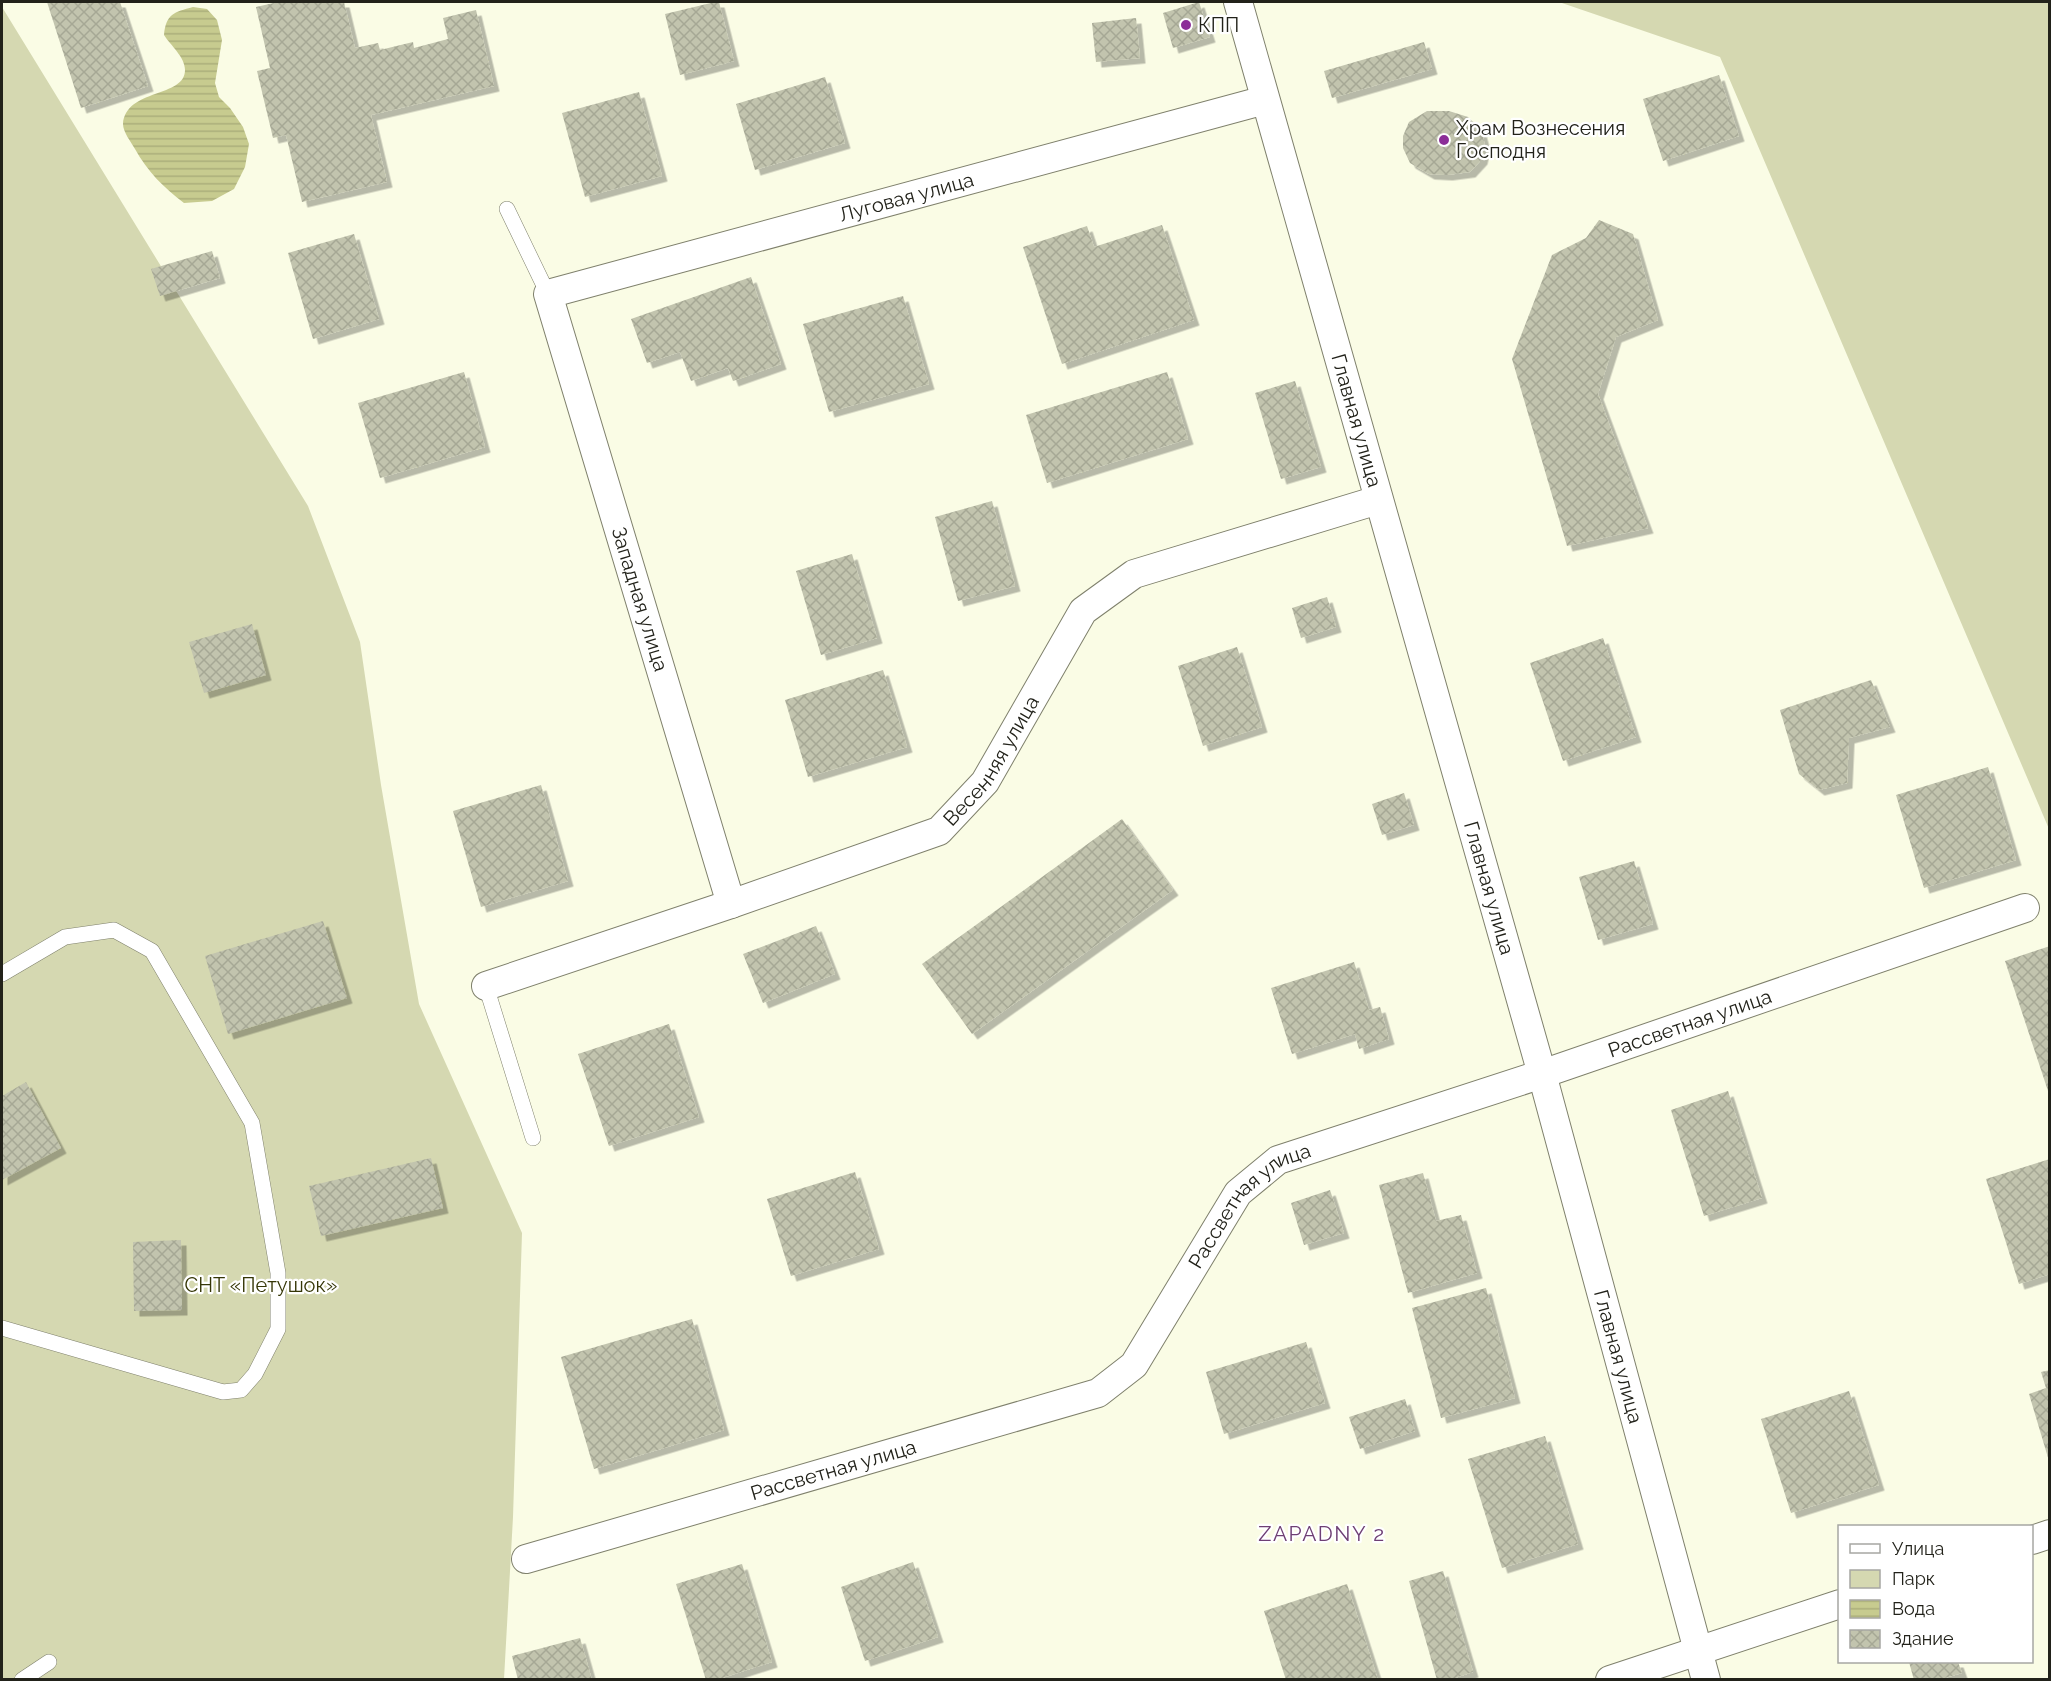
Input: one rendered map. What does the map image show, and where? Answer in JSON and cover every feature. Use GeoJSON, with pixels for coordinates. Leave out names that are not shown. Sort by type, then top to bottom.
{"type":"FeatureCollection","features":[{"type":"Feature","properties":{"kind":"street","name":"Главная улица"},"geometry":{"type":"LineString","coordinates":[[1238,2],[1542,1074],[1706,1680]]}},
{"type":"Feature","properties":{"kind":"street","name":"Луговая улица"},"geometry":{"type":"LineString","coordinates":[[548,294],[1265,100]]}},
{"type":"Feature","properties":{"kind":"street","name":"Западная улица"},"geometry":{"type":"LineString","coordinates":[[548,294],[731,904]]}},
{"type":"Feature","properties":{"kind":"street","name":"Весенняя улица"},"geometry":{"type":"LineString","coordinates":[[486,986],[939,831],[986,782],[1083,611],[1134,574],[1378,500]]}},
{"type":"Feature","properties":{"kind":"street","name":"Рассветная улица"},"geometry":{"type":"LineString","coordinates":[[526,1559],[1098,1393],[1134,1365],[1238,1193],[1278,1160],[1542,1074],[2025,909]]}},
{"type":"Feature","properties":{"kind":"street"},"geometry":{"type":"LineString","coordinates":[[2033,1539],[2049,1534]]}},
{"type":"Feature","properties":{"kind":"street"},"geometry":{"type":"LineString","coordinates":[[1610,1680],[1838,1604]]}},
{"type":"Feature","properties":{"kind":"lane"},"geometry":{"type":"LineString","coordinates":[[507,209],[548,294]]}},
{"type":"Feature","properties":{"kind":"lane"},"geometry":{"type":"LineString","coordinates":[[2,974],[65,937],[114,930],[152,951],[252,1123],[278,1273],[278,1329],[255,1374],[241,1390],[223,1392],[2,1328]]}},
{"type":"Feature","properties":{"kind":"lane"},"geometry":{"type":"LineString","coordinates":[[486,986],[533,1138]]}},
{"type":"Feature","properties":{"kind":"lane"},"geometry":{"type":"LineString","coordinates":[[22,1680],[49,1662]]}},
{"type":"Feature","properties":{"kind":"green space"},"geometry":{"type":"Polygon","coordinates":[[[1559,2],[2049,2],[2049,829],[1720,57],[1559,2]]]}},
{"type":"Feature","properties":{"kind":"green space","name":"СНТ «Петушок»"},"geometry":{"type":"Polygon","coordinates":[[[2,7],[308,506],[360,642],[381,785],[419,1004],[522,1233],[513,1517],[504,1679],[2,1679],[2,7]]]}},
{"type":"Feature","properties":{"kind":"water"},"geometry":{"type":"Polygon","coordinates":[[[193,7],[207,9],[217,20],[222,40],[215,83],[219,97],[243,127],[249,144],[245,167],[234,189],[212,201],[184,203],[145,165],[124,130],[123,124],[127,112],[134,104],[176,85],[182,79],[185,70],[183,61],[164,35],[165,28],[172,15],[193,7]]]}},
{"type":"Feature","properties":{"kind":"building"},"geometry":{"type":"Polygon","coordinates":[[[47,2],[120,2],[148,86],[81,108],[47,2]]]}},
{"type":"Feature","properties":{"kind":"building"},"geometry":{"type":"Polygon","coordinates":[[[278,2],[344,2],[355,48],[378,43],[380,50],[413,42],[414,48],[448,39],[443,18],[476,10],[494,86],[371,115],[387,182],[302,202],[286,135],[273,138],[257,71],[270,68],[256,7],[278,2]]]}},
{"type":"Feature","properties":{"kind":"building"},"geometry":{"type":"Polygon","coordinates":[[[719,2],[734,61],[680,75],[665,14],[719,2]]]}},
{"type":"Feature","properties":{"kind":"building","name":"КПП"},"geometry":{"type":"Polygon","coordinates":[[[1199,2],[1210,37],[1173,48],[1163,13],[1199,2]]]}},
{"type":"Feature","properties":{"kind":"building"},"geometry":{"type":"Polygon","coordinates":[[[1136,18],[1140,58],[1096,62],[1092,23],[1136,18]]]}},
{"type":"Feature","properties":{"kind":"building"},"geometry":{"type":"Polygon","coordinates":[[[1424,42],[1432,69],[1332,98],[1324,71],[1424,42]]]}},
{"type":"Feature","properties":{"kind":"building"},"geometry":{"type":"Polygon","coordinates":[[[1719,75],[1739,136],[1663,161],[1643,99],[1719,75]]]}},
{"type":"Feature","properties":{"kind":"building"},"geometry":{"type":"Polygon","coordinates":[[[825,77],[845,143],[755,170],[736,104],[825,77]]]}},
{"type":"Feature","properties":{"kind":"building"},"geometry":{"type":"Polygon","coordinates":[[[639,92],[662,176],[585,197],[562,113],[639,92]]]}},
{"type":"Feature","properties":{"kind":"building","name":"Храм Вознесения Господня"},"geometry":{"type":"Polygon","coordinates":[[[1427,111],[1449,111],[1468,117],[1481,130],[1485,145],[1482,159],[1470,172],[1447,175],[1429,174],[1410,163],[1403,148],[1403,136],[1409,122],[1427,111]]]}},
{"type":"Feature","properties":{"kind":"building"},"geometry":{"type":"Polygon","coordinates":[[[1599,220],[1633,234],[1658,320],[1616,337],[1598,394],[1648,528],[1567,546],[1512,359],[1552,255],[1586,238],[1599,220]]]}},
{"type":"Feature","properties":{"kind":"building"},"geometry":{"type":"Polygon","coordinates":[[[1162,225],[1194,320],[1062,364],[1023,247],[1087,226],[1094,247],[1162,225]]]}},
{"type":"Feature","properties":{"kind":"building"},"geometry":{"type":"Polygon","coordinates":[[[354,234],[379,319],[313,339],[288,253],[354,234]]]}},
{"type":"Feature","properties":{"kind":"building"},"geometry":{"type":"Polygon","coordinates":[[[212,251],[220,278],[160,296],[151,269],[212,251]]]}},
{"type":"Feature","properties":{"kind":"building"},"geometry":{"type":"Polygon","coordinates":[[[751,277],[781,364],[733,381],[728,368],[691,381],[680,352],[647,363],[631,319],[751,277]]]}},
{"type":"Feature","properties":{"kind":"building"},"geometry":{"type":"Polygon","coordinates":[[[903,296],[929,384],[829,412],[803,324],[903,296]]]}},
{"type":"Feature","properties":{"kind":"building"},"geometry":{"type":"Polygon","coordinates":[[[464,372],[485,447],[380,478],[358,403],[464,372]]]}},
{"type":"Feature","properties":{"kind":"building"},"geometry":{"type":"Polygon","coordinates":[[[1167,372],[1188,439],[1047,483],[1026,415],[1167,372]]]}},
{"type":"Feature","properties":{"kind":"building"},"geometry":{"type":"Polygon","coordinates":[[[1295,381],[1321,467],[1281,479],[1255,393],[1295,381]]]}},
{"type":"Feature","properties":{"kind":"building"},"geometry":{"type":"Polygon","coordinates":[[[992,501],[1015,586],[958,601],[935,517],[992,501]]]}},
{"type":"Feature","properties":{"kind":"building"},"geometry":{"type":"Polygon","coordinates":[[[852,554],[877,638],[821,655],[796,571],[852,554]]]}},
{"type":"Feature","properties":{"kind":"building"},"geometry":{"type":"Polygon","coordinates":[[[1327,597],[1336,627],[1301,638],[1292,608],[1327,597]]]}},
{"type":"Feature","properties":{"kind":"building"},"geometry":{"type":"Polygon","coordinates":[[[252,624],[266,675],[204,693],[189,642],[252,624]]]}},
{"type":"Feature","properties":{"kind":"building"},"geometry":{"type":"Polygon","coordinates":[[[1603,638],[1636,737],[1563,761],[1530,663],[1603,638]]]}},
{"type":"Feature","properties":{"kind":"building"},"geometry":{"type":"Polygon","coordinates":[[[1237,647],[1262,727],[1203,746],[1178,666],[1237,647]]]}},
{"type":"Feature","properties":{"kind":"building"},"geometry":{"type":"Polygon","coordinates":[[[883,670],[907,747],[808,777],[785,700],[883,670]]]}},
{"type":"Feature","properties":{"kind":"building"},"geometry":{"type":"Polygon","coordinates":[[[1871,680],[1890,727],[1849,738],[1847,783],[1819,790],[1799,774],[1780,710],[1871,680]]]}},
{"type":"Feature","properties":{"kind":"building"},"geometry":{"type":"Polygon","coordinates":[[[1988,767],[2016,860],[1924,888],[1896,795],[1988,767]]]}},
{"type":"Feature","properties":{"kind":"building"},"geometry":{"type":"Polygon","coordinates":[[[541,785],[568,881],[481,907],[453,811],[541,785]]]}},
{"type":"Feature","properties":{"kind":"building"},"geometry":{"type":"Polygon","coordinates":[[[1404,793],[1414,825],[1382,835],[1372,804],[1404,793]]]}},
{"type":"Feature","properties":{"kind":"building"},"geometry":{"type":"Polygon","coordinates":[[[1122,819],[1173,890],[972,1034],[922,964],[1122,819]]]}},
{"type":"Feature","properties":{"kind":"building"},"geometry":{"type":"Polygon","coordinates":[[[1634,861],[1653,924],[1598,940],[1579,877],[1634,861]]]}},
{"type":"Feature","properties":{"kind":"building"},"geometry":{"type":"Polygon","coordinates":[[[323,921],[347,998],[228,1034],[205,956],[323,921]]]}},
{"type":"Feature","properties":{"kind":"building"},"geometry":{"type":"Polygon","coordinates":[[[816,926],[835,974],[763,1003],[743,954],[816,926]]]}},
{"type":"Feature","properties":{"kind":"building"},"geometry":{"type":"Polygon","coordinates":[[[2050,946],[2050,1094],[2049,1094],[2005,961],[2050,946]]]}},
{"type":"Feature","properties":{"kind":"building"},"geometry":{"type":"Polygon","coordinates":[[[1354,962],[1369,1010],[1380,1007],[1389,1039],[1359,1049],[1355,1034],[1292,1054],[1271,988],[1354,962]]]}},
{"type":"Feature","properties":{"kind":"building"},"geometry":{"type":"Polygon","coordinates":[[[669,1024],[699,1117],[609,1146],[578,1054],[669,1024]]]}},
{"type":"Feature","properties":{"kind":"building"},"geometry":{"type":"Polygon","coordinates":[[[26,1082],[61,1148],[2,1180],[2,1096],[26,1082]]]}},
{"type":"Feature","properties":{"kind":"building"},"geometry":{"type":"Polygon","coordinates":[[[1728,1091],[1762,1198],[1704,1216],[1671,1110],[1728,1091]]]}},
{"type":"Feature","properties":{"kind":"building"},"geometry":{"type":"Polygon","coordinates":[[[431,1158],[443,1208],[321,1236],[309,1186],[431,1158]]]}},
{"type":"Feature","properties":{"kind":"building"},"geometry":{"type":"Polygon","coordinates":[[[2050,1159],[2050,1274],[2019,1284],[1986,1179],[2050,1159]]]}},
{"type":"Feature","properties":{"kind":"building"},"geometry":{"type":"Polygon","coordinates":[[[855,1172],[879,1249],[791,1276],[767,1199],[855,1172]]]}},
{"type":"Feature","properties":{"kind":"building"},"geometry":{"type":"Polygon","coordinates":[[[1423,1173],[1436,1221],[1461,1215],[1477,1273],[1408,1293],[1379,1185],[1423,1173]]]}},
{"type":"Feature","properties":{"kind":"building"},"geometry":{"type":"Polygon","coordinates":[[[1330,1190],[1344,1233],[1304,1245],[1291,1203],[1330,1190]]]}},
{"type":"Feature","properties":{"kind":"building"},"geometry":{"type":"Polygon","coordinates":[[[181,1240],[182,1310],[134,1311],[133,1242],[181,1240]]]}},
{"type":"Feature","properties":{"kind":"building"},"geometry":{"type":"Polygon","coordinates":[[[1486,1288],[1515,1398],[1441,1418],[1412,1308],[1486,1288]]]}},
{"type":"Feature","properties":{"kind":"building"},"geometry":{"type":"Polygon","coordinates":[[[692,1319],[724,1430],[594,1469],[561,1357],[692,1319]]]}},
{"type":"Feature","properties":{"kind":"building"},"geometry":{"type":"Polygon","coordinates":[[[1306,1342],[1325,1403],[1224,1434],[1206,1372],[1306,1342]]]}},
{"type":"Feature","properties":{"kind":"building"},"geometry":{"type":"Polygon","coordinates":[[[2050,1370],[2049,1461],[2029,1394],[2046,1388],[2041,1372],[2050,1370]]]}},
{"type":"Feature","properties":{"kind":"building"},"geometry":{"type":"Polygon","coordinates":[[[1849,1391],[1879,1485],[1791,1513],[1761,1419],[1849,1391]]]}},
{"type":"Feature","properties":{"kind":"building"},"geometry":{"type":"Polygon","coordinates":[[[1405,1399],[1415,1431],[1360,1449],[1349,1417],[1405,1399]]]}},
{"type":"Feature","properties":{"kind":"building"},"geometry":{"type":"Polygon","coordinates":[[[1545,1436],[1578,1544],[1502,1568],[1468,1459],[1545,1436]]]}},
{"type":"Feature","properties":{"kind":"building"},"geometry":{"type":"Polygon","coordinates":[[[913,1562],[938,1637],[865,1661],[841,1587],[913,1562]]]}},
{"type":"Feature","properties":{"kind":"building"},"geometry":{"type":"Polygon","coordinates":[[[742,1564],[772,1662],[716,1680],[706,1680],[676,1584],[742,1564]]]}},
{"type":"Feature","properties":{"kind":"building"},"geometry":{"type":"Polygon","coordinates":[[[1443,1571],[1473,1672],[1449,1680],[1437,1680],[1409,1581],[1443,1571]]]}},
{"type":"Feature","properties":{"kind":"building"},"geometry":{"type":"Polygon","coordinates":[[[1347,1584],[1378,1680],[1286,1680],[1264,1611],[1347,1584]]]}},
{"type":"Feature","properties":{"kind":"building"},"geometry":{"type":"Polygon","coordinates":[[[580,1638],[592,1680],[518,1680],[512,1656],[580,1638]]]}},
{"type":"Feature","properties":{"kind":"building"},"geometry":{"type":"Polygon","coordinates":[[[1909,1663],[1958,1663],[1962,1673],[1938,1680],[1914,1680],[1909,1663]]]}},
{"type":"Feature","properties":{"kind":"place","name":"КПП"},"geometry":{"type":"Point","coordinates":[1186,25]}},
{"type":"Feature","properties":{"kind":"place","name":"Храм Вознесения Господня"},"geometry":{"type":"Point","coordinates":[1444,140]}},
{"type":"Feature","properties":{"kind":"district","name":"ZAPADNY 2"},"geometry":{"type":"Point","coordinates":[1322,1534]}}]}
